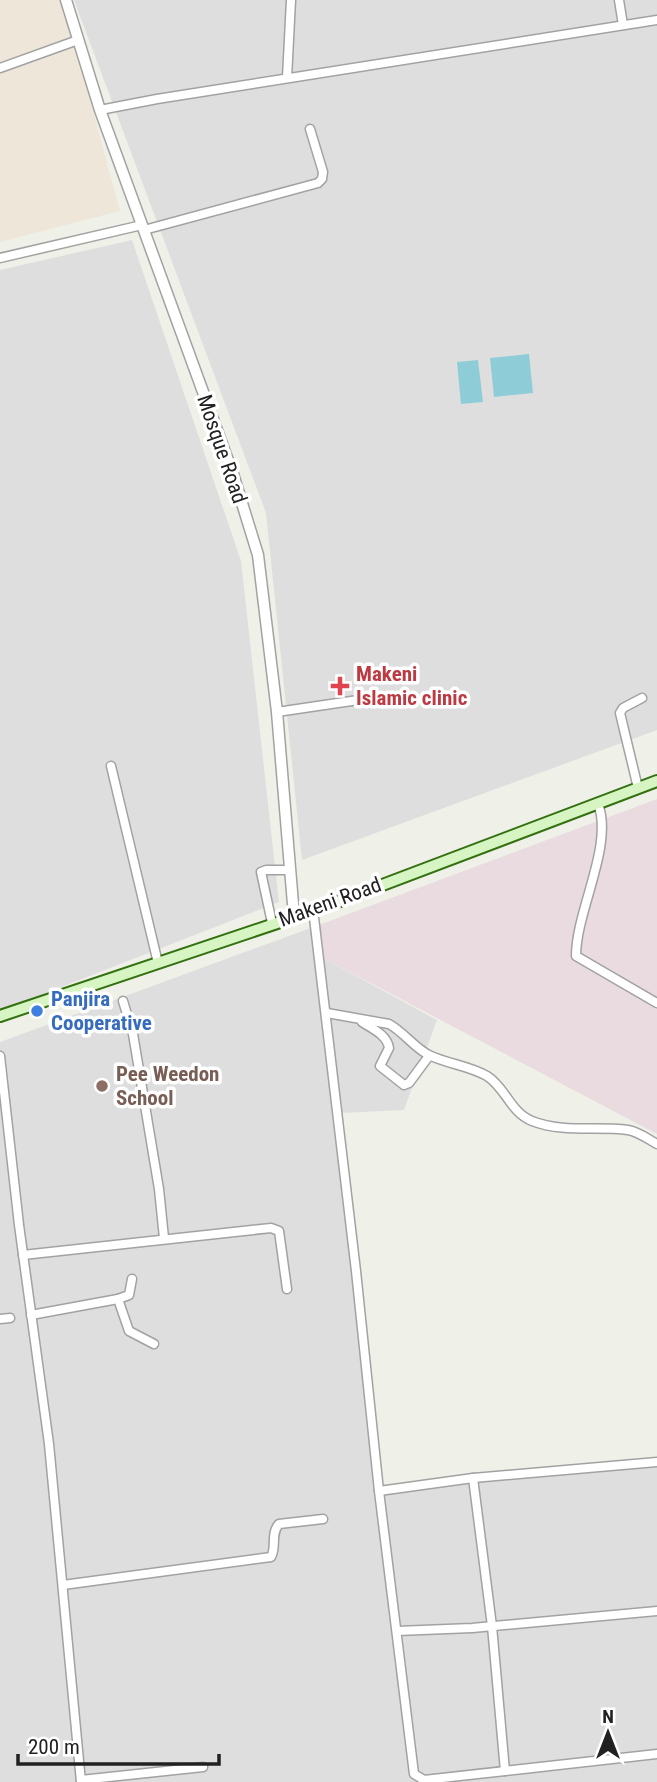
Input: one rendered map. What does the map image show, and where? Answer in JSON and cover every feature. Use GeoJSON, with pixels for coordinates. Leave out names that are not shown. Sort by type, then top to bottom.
{"type":"FeatureCollection","features":[{"type":"Feature","properties":{"kind":"main road","name":"Makeni Road"},"geometry":{"type":"LineString","coordinates":[[0,1016],[294,916],[657,781]]}},
{"type":"Feature","properties":{"kind":"street","name":"Mosque Road"},"geometry":{"type":"LineString","coordinates":[[66,0],[100,110],[233,474],[258,555],[277,712],[294,916]]}},
{"type":"Feature","properties":{"kind":"street"},"geometry":{"type":"LineString","coordinates":[[287,78],[291,0]]}},
{"type":"Feature","properties":{"kind":"street"},"geometry":{"type":"LineString","coordinates":[[619,0],[622,25]]}},
{"type":"Feature","properties":{"kind":"street"},"geometry":{"type":"LineString","coordinates":[[100,110],[657,20]]}},
{"type":"Feature","properties":{"kind":"street"},"geometry":{"type":"LineString","coordinates":[[0,68],[78,40]]}},
{"type":"Feature","properties":{"kind":"street"},"geometry":{"type":"LineString","coordinates":[[0,258],[143,227],[318,183],[323,178],[323,172],[310,129]]}},
{"type":"Feature","properties":{"kind":"street"},"geometry":{"type":"LineString","coordinates":[[638,788],[620,713],[622,708],[642,698]]}},
{"type":"Feature","properties":{"kind":"street"},"geometry":{"type":"LineString","coordinates":[[277,712],[365,699]]}},
{"type":"Feature","properties":{"kind":"street"},"geometry":{"type":"LineString","coordinates":[[111,766],[158,963]]}},
{"type":"Feature","properties":{"kind":"street"},"geometry":{"type":"LineString","coordinates":[[598,804],[603,820],[601,840],[576,956],[657,1003]]}},
{"type":"Feature","properties":{"kind":"street"},"geometry":{"type":"LineString","coordinates":[[272,923],[261,872],[289,870]]}},
{"type":"Feature","properties":{"kind":"street"},"geometry":{"type":"LineString","coordinates":[[313,909],[414,1774],[424,1780],[657,1754]]}},
{"type":"Feature","properties":{"kind":"street"},"geometry":{"type":"LineString","coordinates":[[123,1001],[133,1034],[159,1189],[164,1238]]}},
{"type":"Feature","properties":{"kind":"street"},"geometry":{"type":"LineString","coordinates":[[327,1013],[389,1024],[397,1028],[429,1056],[457,1063],[488,1077],[501,1089],[516,1111],[533,1121],[560,1127],[628,1130],[657,1144]]}},
{"type":"Feature","properties":{"kind":"street"},"geometry":{"type":"LineString","coordinates":[[356,1018],[384,1036],[389,1048],[380,1066],[404,1085],[409,1083],[429,1056]]}},
{"type":"Feature","properties":{"kind":"street"},"geometry":{"type":"LineString","coordinates":[[0,1056],[23,1255],[49,1444],[81,1781],[203,1767]]}},
{"type":"Feature","properties":{"kind":"street"},"geometry":{"type":"LineString","coordinates":[[23,1255],[271,1227],[279,1231],[287,1289]]}},
{"type":"Feature","properties":{"kind":"street"},"geometry":{"type":"LineString","coordinates":[[32,1315],[118,1300],[129,1295],[132,1279]]}},
{"type":"Feature","properties":{"kind":"street"},"geometry":{"type":"LineString","coordinates":[[118,1300],[131,1334],[153,1345]]}},
{"type":"Feature","properties":{"kind":"street"},"geometry":{"type":"LineString","coordinates":[[0,1319],[10,1318]]}},
{"type":"Feature","properties":{"kind":"street"},"geometry":{"type":"LineString","coordinates":[[379,1491],[473,1478],[657,1462]]}},
{"type":"Feature","properties":{"kind":"street"},"geometry":{"type":"LineString","coordinates":[[473,1478],[492,1626],[505,1771]]}},
{"type":"Feature","properties":{"kind":"street"},"geometry":{"type":"LineString","coordinates":[[63,1584],[271,1557],[274,1552],[274,1530],[279,1524],[323,1519]]}},
{"type":"Feature","properties":{"kind":"street"},"geometry":{"type":"LineString","coordinates":[[397,1631],[492,1626],[657,1611]]}},
{"type":"Feature","properties":{"kind":"shaded area"},"geometry":{"type":"Polygon","coordinates":[[[0,0],[60,0],[120,211],[0,242],[0,0]]]}},
{"type":"Feature","properties":{"kind":"shaded area"},"geometry":{"type":"Polygon","coordinates":[[[74,0],[657,0],[657,730],[302,860],[266,513],[74,0]]]}},
{"type":"Feature","properties":{"kind":"shaded area"},"geometry":{"type":"Polygon","coordinates":[[[132,240],[241,561],[279,902],[0,1011],[0,270],[132,240]]]}},
{"type":"Feature","properties":{"kind":"shaded area"},"geometry":{"type":"Polygon","coordinates":[[[529,354],[533,393],[494,397],[490,358],[529,354]]]}},
{"type":"Feature","properties":{"kind":"shaded area"},"geometry":{"type":"Polygon","coordinates":[[[478,360],[483,402],[461,404],[457,362],[478,360]]]}},
{"type":"Feature","properties":{"kind":"shaded area"},"geometry":{"type":"Polygon","coordinates":[[[657,799],[657,1134],[323,958],[319,925],[657,799]]]}},
{"type":"Feature","properties":{"kind":"shaded area"},"geometry":{"type":"Polygon","coordinates":[[[319,925],[323,958],[437,1020],[404,1110],[341,1113],[381,1486],[657,1458],[657,1782],[0,1782],[0,1042],[319,925]]]}},
{"type":"Feature","properties":{"kind":"place","name":"Makeni Islamic clinic"},"geometry":{"type":"Point","coordinates":[340,686]}},
{"type":"Feature","properties":{"kind":"place","name":"Panjira Cooperative"},"geometry":{"type":"Point","coordinates":[37,1011]}},
{"type":"Feature","properties":{"kind":"place","name":"Pee Weedon School"},"geometry":{"type":"Point","coordinates":[102,1086]}}]}
